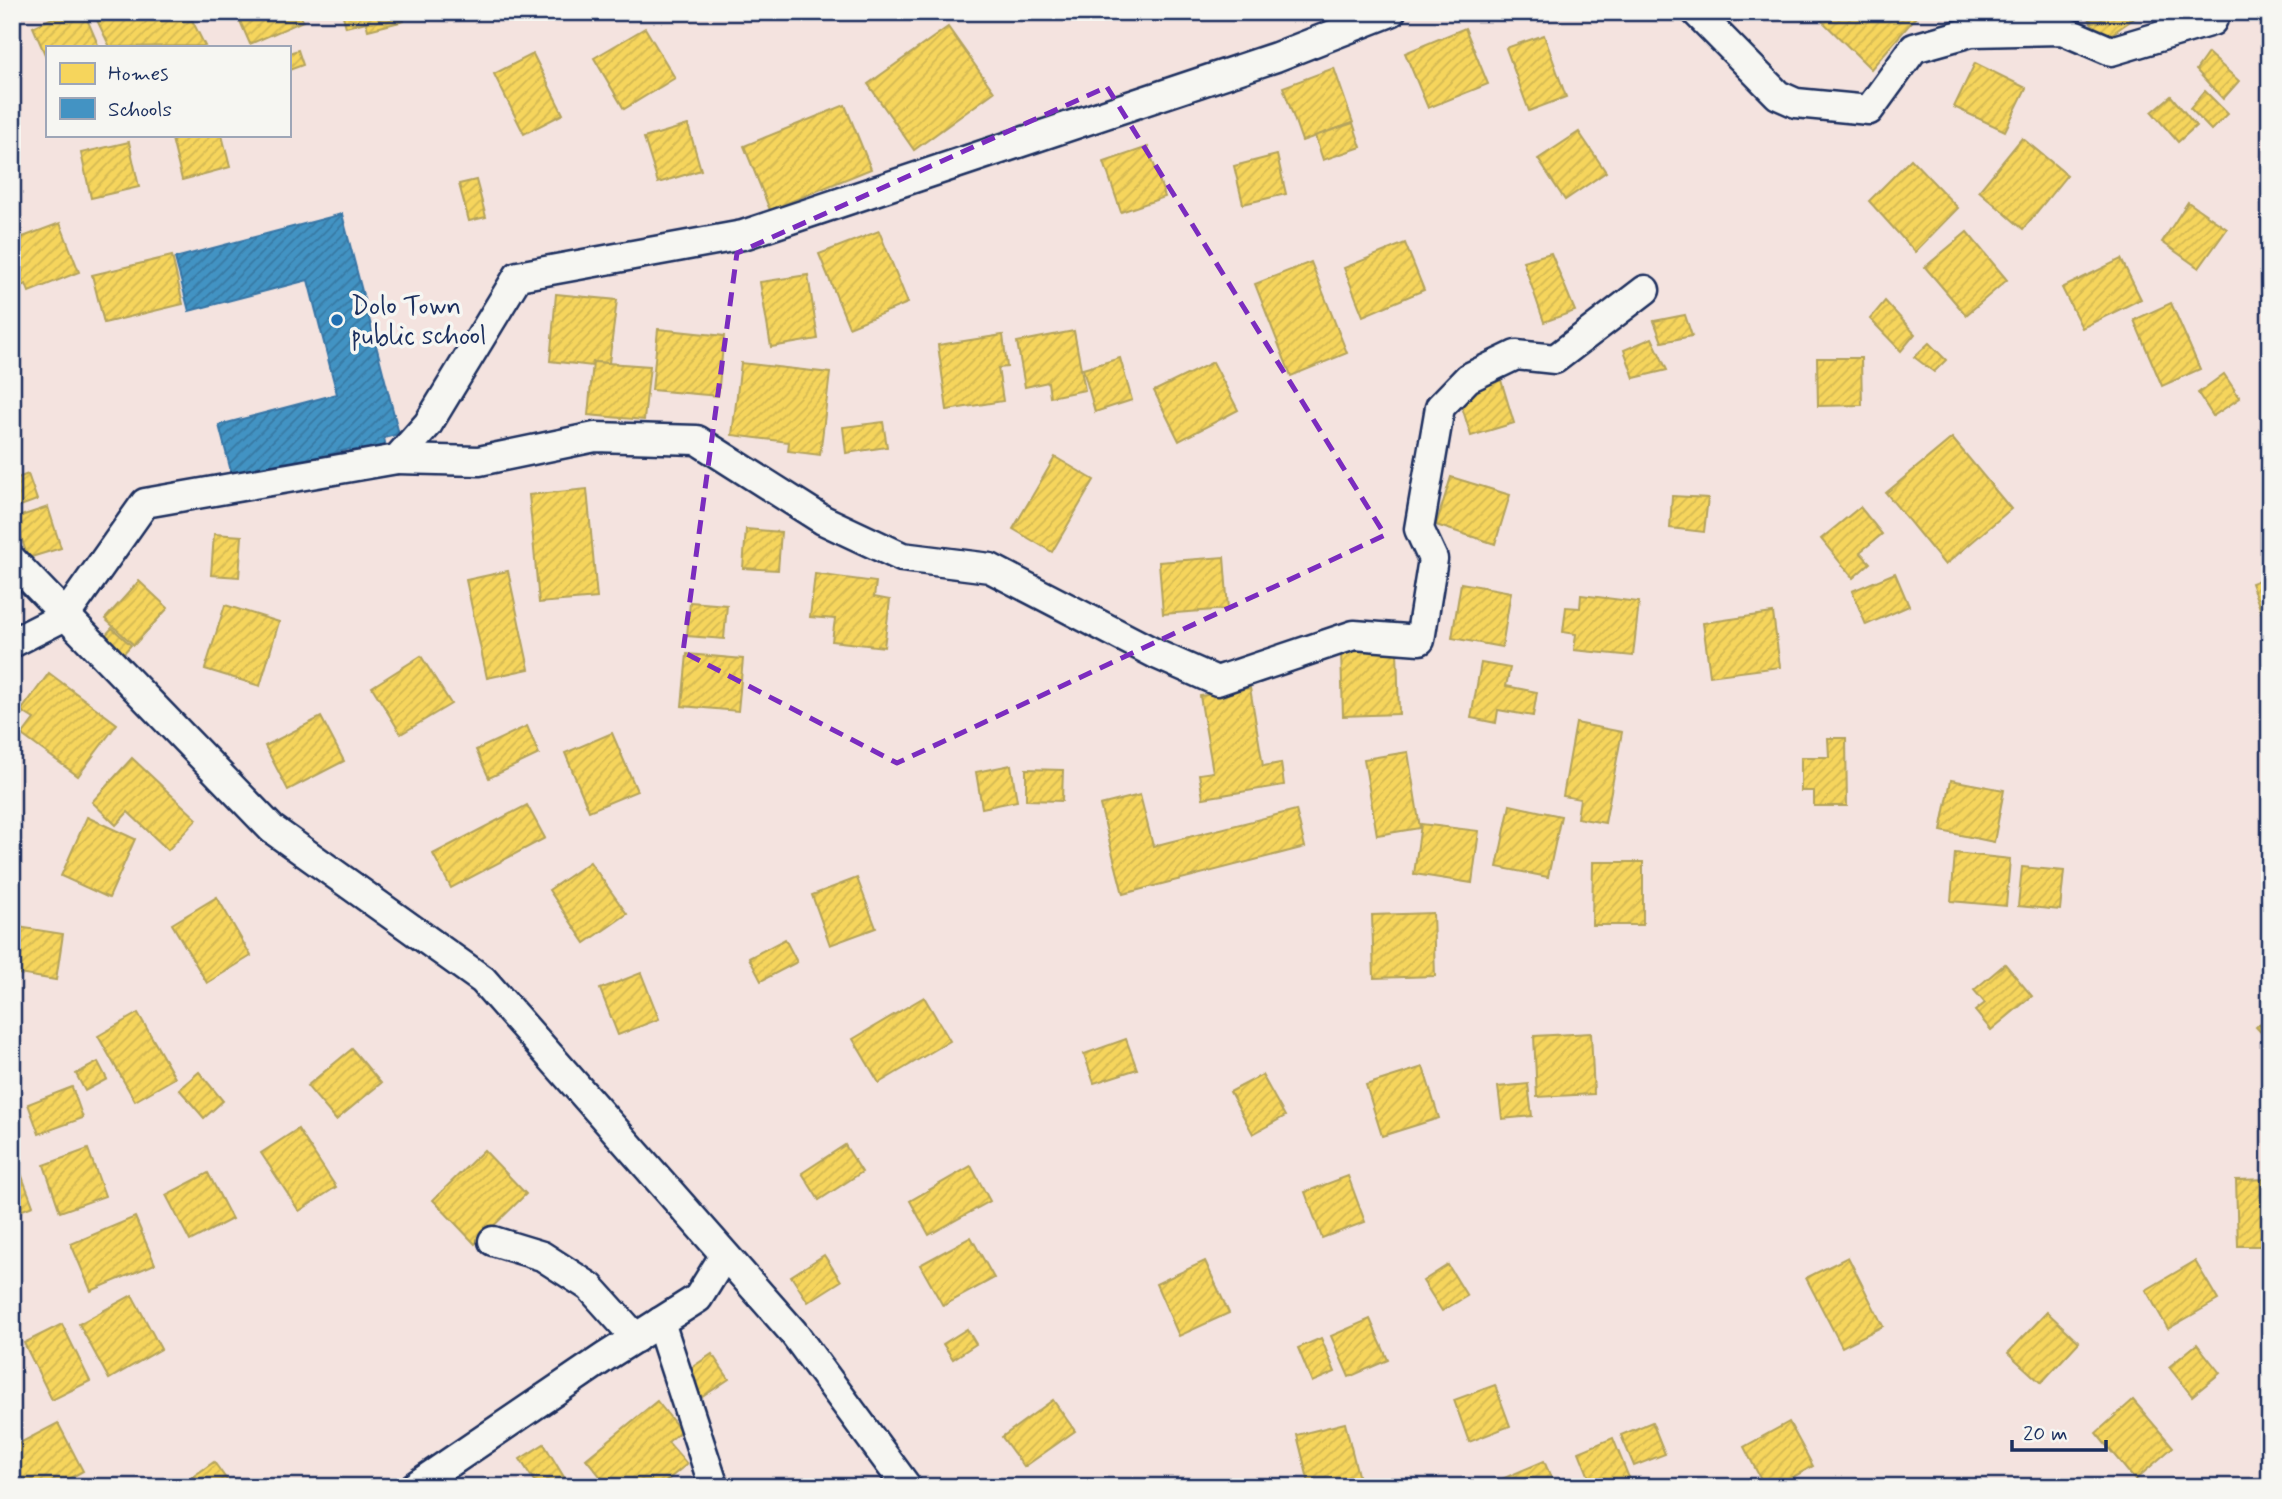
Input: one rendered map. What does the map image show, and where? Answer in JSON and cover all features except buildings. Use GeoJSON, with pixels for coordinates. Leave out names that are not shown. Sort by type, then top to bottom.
{"type":"FeatureCollection","features":[{"type":"Feature","properties":{"kind":"street"},"geometry":{"type":"LineString","coordinates":[[397,459],[428,424],[518,275],[743,235],[1276,57],[1391,12]]}},
{"type":"Feature","properties":{"kind":"street"},"geometry":{"type":"LineString","coordinates":[[1696,12],[1778,95],[1796,103],[1869,110],[1914,48],[1948,38],[1971,32],[2062,30],[2111,51],[2212,21],[2216,12]]}},
{"type":"Feature","properties":{"kind":"street"},"geometry":{"type":"LineString","coordinates":[[12,643],[65,616],[145,503],[397,459],[479,461],[595,437],[697,440],[822,520],[902,556],[990,568],[1158,655],[1217,681],[1354,635],[1420,640],[1433,559],[1419,529],[1440,407],[1468,379],[1516,355],[1555,359],[1645,290]]}},
{"type":"Feature","properties":{"kind":"street"},"geometry":{"type":"LineString","coordinates":[[12,560],[272,829],[482,981],[793,1332],[907,1487]]}},
{"type":"Feature","properties":{"kind":"street"},"geometry":{"type":"LineString","coordinates":[[493,1241],[542,1256],[590,1287],[636,1338]]}},
{"type":"Feature","properties":{"kind":"street"},"geometry":{"type":"LineString","coordinates":[[414,1487],[698,1298],[724,1256]]}},
{"type":"Feature","properties":{"kind":"street"},"geometry":{"type":"LineString","coordinates":[[660,1322],[714,1487]]}},
{"type":"Feature","properties":{"kind":"highlighted area"},"geometry":{"type":"Polygon","coordinates":[[[1107,87],[1385,535],[897,763],[683,652],[737,253],[1107,87]]]}},
{"type":"Feature","properties":{"kind":"place","name":"Dolo Town public school"},"geometry":{"type":"Point","coordinates":[337,320]}}]}
